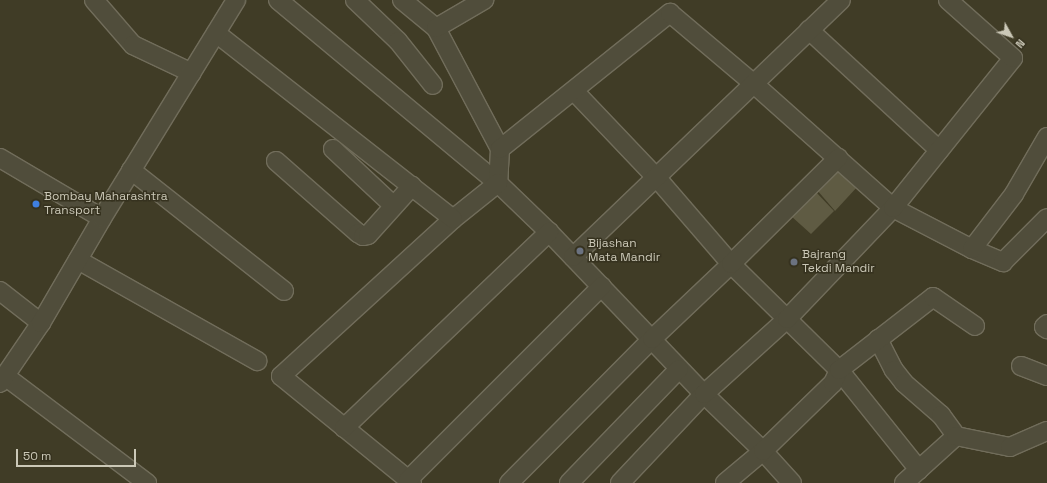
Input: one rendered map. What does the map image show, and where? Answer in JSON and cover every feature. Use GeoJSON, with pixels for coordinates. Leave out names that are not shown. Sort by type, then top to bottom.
{"type":"FeatureCollection","features":[{"type":"Feature","properties":{"kind":"street"},"geometry":{"type":"LineString","coordinates":[[94,0],[133,45],[192,73]]}},
{"type":"Feature","properties":{"kind":"street"},"geometry":{"type":"LineString","coordinates":[[147,483],[3,379],[41,323],[102,218],[236,0]]}},
{"type":"Feature","properties":{"kind":"street"},"geometry":{"type":"LineString","coordinates":[[278,0],[498,183],[602,286],[652,338],[679,369],[763,451],[792,483]]}},
{"type":"Feature","properties":{"kind":"street"},"geometry":{"type":"LineString","coordinates":[[355,0],[398,40],[433,85]]}},
{"type":"Feature","properties":{"kind":"street"},"geometry":{"type":"LineString","coordinates":[[402,0],[436,28],[500,149],[498,183],[453,219],[281,376],[410,482],[602,286]]}},
{"type":"Feature","properties":{"kind":"street"},"geometry":{"type":"LineString","coordinates":[[436,28],[484,0]]}},
{"type":"Feature","properties":{"kind":"street"},"geometry":{"type":"LineString","coordinates":[[573,257],[841,0]]}},
{"type":"Feature","properties":{"kind":"street"},"geometry":{"type":"LineString","coordinates":[[620,483],[704,394],[787,319],[893,208],[1013,58],[948,0]]}},
{"type":"Feature","properties":{"kind":"street"},"geometry":{"type":"LineString","coordinates":[[500,149],[574,91],[666,7],[893,208],[972,249],[1003,262],[1047,218]]}},
{"type":"Feature","properties":{"kind":"street"},"geometry":{"type":"LineString","coordinates":[[809,30],[939,150]]}},
{"type":"Feature","properties":{"kind":"street"},"geometry":{"type":"LineString","coordinates":[[216,33],[453,219]]}},
{"type":"Feature","properties":{"kind":"street"},"geometry":{"type":"LineString","coordinates":[[574,91],[656,177],[732,264],[839,370],[919,470]]}},
{"type":"Feature","properties":{"kind":"street"},"geometry":{"type":"LineString","coordinates":[[972,249],[1014,194],[1047,137]]}},
{"type":"Feature","properties":{"kind":"street"},"geometry":{"type":"LineString","coordinates":[[333,149],[394,206]]}},
{"type":"Feature","properties":{"kind":"street"},"geometry":{"type":"LineString","coordinates":[[0,158],[102,218]]}},
{"type":"Feature","properties":{"kind":"street"},"geometry":{"type":"LineString","coordinates":[[509,483],[652,338],[732,264],[838,158]]}},
{"type":"Feature","properties":{"kind":"street"},"geometry":{"type":"LineString","coordinates":[[276,161],[363,236],[368,235],[412,186]]}},
{"type":"Feature","properties":{"kind":"street"},"geometry":{"type":"LineString","coordinates":[[131,170],[284,292]]}},
{"type":"Feature","properties":{"kind":"street"},"geometry":{"type":"LineString","coordinates":[[344,428],[549,232]]}},
{"type":"Feature","properties":{"kind":"street"},"geometry":{"type":"LineString","coordinates":[[78,260],[257,361]]}},
{"type":"Feature","properties":{"kind":"street"},"geometry":{"type":"LineString","coordinates":[[0,291],[41,323]]}},
{"type":"Feature","properties":{"kind":"street"},"geometry":{"type":"LineString","coordinates":[[725,483],[763,451],[833,383],[839,370],[933,297],[975,326]]}},
{"type":"Feature","properties":{"kind":"street"},"geometry":{"type":"LineString","coordinates":[[1047,324],[1044,327],[1047,329]]}},
{"type":"Feature","properties":{"kind":"street"},"geometry":{"type":"LineString","coordinates":[[878,339],[894,370],[904,383],[941,415],[956,436],[1010,447],[1047,431]]}},
{"type":"Feature","properties":{"kind":"street"},"geometry":{"type":"LineString","coordinates":[[1021,366],[1047,376]]}},
{"type":"Feature","properties":{"kind":"street"},"geometry":{"type":"LineString","coordinates":[[569,483],[679,369]]}},
{"type":"Feature","properties":{"kind":"street"},"geometry":{"type":"LineString","coordinates":[[904,483],[956,436]]}},
{"type":"Feature","properties":{"kind":"building"},"geometry":{"type":"Polygon","coordinates":[[[839,167],[858,186],[835,211],[817,190],[839,167]]]}},
{"type":"Feature","properties":{"kind":"building"},"geometry":{"type":"Polygon","coordinates":[[[815,191],[834,211],[811,234],[791,216],[815,191]]]}},
{"type":"Feature","properties":{"kind":"place","name":"Bombay Maharashtra Transport"},"geometry":{"type":"Point","coordinates":[36,204]}},
{"type":"Feature","properties":{"kind":"place","name":"Bijashan Mata Mandir"},"geometry":{"type":"Point","coordinates":[580,251]}},
{"type":"Feature","properties":{"kind":"place","name":"Bajrang Tekdi Mandir"},"geometry":{"type":"Point","coordinates":[794,262]}}]}
